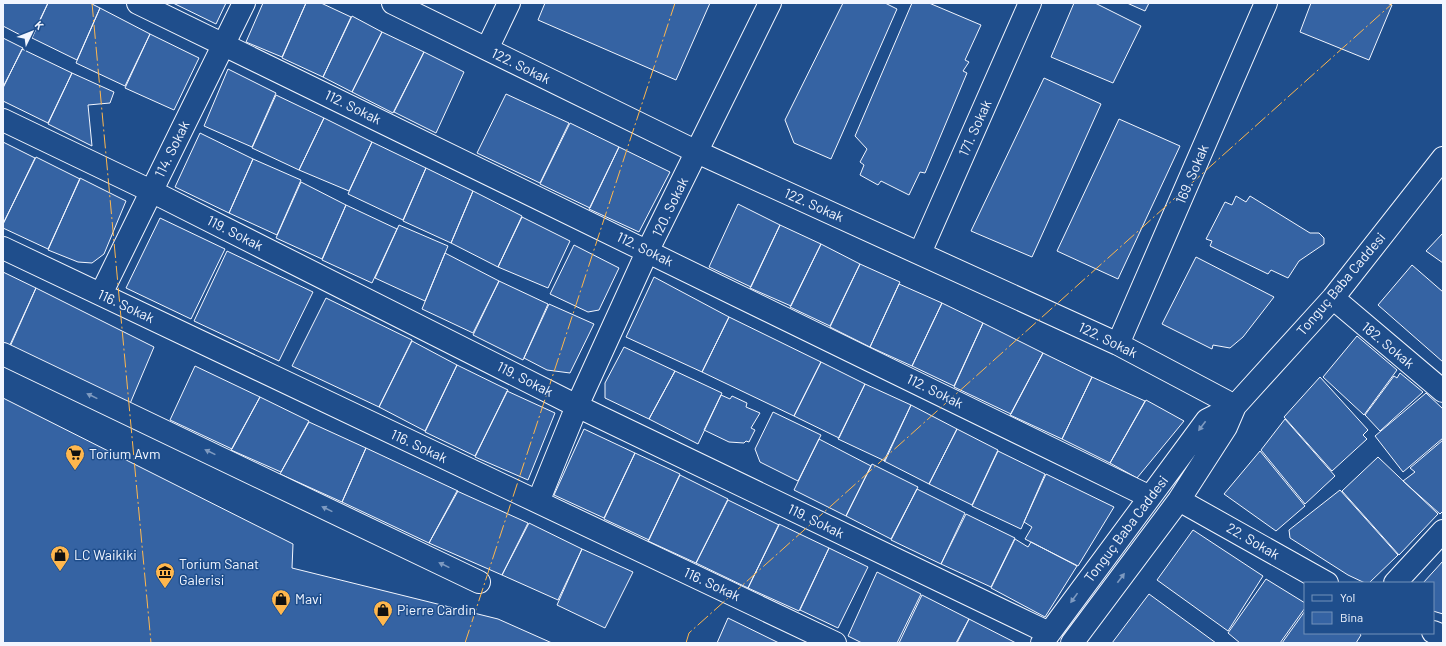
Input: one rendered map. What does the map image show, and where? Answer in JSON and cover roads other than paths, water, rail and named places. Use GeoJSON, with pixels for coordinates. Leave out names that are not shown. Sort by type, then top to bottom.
{"type":"FeatureCollection","features":[{"type":"Feature","properties":{"kind":"street","name":"112. Sokak"},"geometry":{"type":"LineString","coordinates":[[138,3],[648,250],[1150,496]]}},
{"type":"Feature","properties":{"kind":"street","name":"114. Sokak"},"geometry":{"type":"LineString","coordinates":[[101,294],[244,3]]}},
{"type":"Feature","properties":{"kind":"street","name":"122. Sokak"},"geometry":{"type":"LineString","coordinates":[[393,3],[697,152],[1118,344],[1234,406]]}},
{"type":"Feature","properties":{"kind":"street"},"geometry":{"type":"LineString","coordinates":[[487,49],[509,3]]}},
{"type":"Feature","properties":{"kind":"street","name":"120. Sokak"},"geometry":{"type":"LineString","coordinates":[[538,502],[577,406],[648,250],[770,3]]}},
{"type":"Feature","properties":{"kind":"street","name":"171. Sokak"},"geometry":{"type":"LineString","coordinates":[[920,253],[1030,3]]}},
{"type":"Feature","properties":{"kind":"street","name":"169. Sokak"},"geometry":{"type":"LineString","coordinates":[[1118,344],[1266,3]]}},
{"type":"Feature","properties":{"kind":"street","name":"119. Sokak"},"geometry":{"type":"LineString","coordinates":[[3,120],[151,191],[577,406],[1046,638]]}},
{"type":"Feature","properties":{"kind":"street","name":"Tonguç Baba Caddesi"},"geometry":{"type":"LineString","coordinates":[[1046,638],[1207,420],[1234,406],[1333,298],[1443,158]]}},
{"type":"Feature","properties":{"kind":"street","name":"116. Sokak"},"geometry":{"type":"LineString","coordinates":[[3,248],[835,643]]}},
{"type":"Feature","properties":{"kind":"street","name":"182. Sokak"},"geometry":{"type":"LineString","coordinates":[[1333,298],[1443,391]]}},
{"type":"Feature","properties":{"kind":"street"},"geometry":{"type":"LineString","coordinates":[[3,354],[479,582]]}},
{"type":"Feature","properties":{"kind":"street","name":"Tonguç Baba Caddesi"},"geometry":{"type":"LineString","coordinates":[[1072,643],[1179,500],[1226,427],[1234,406]]}},
{"type":"Feature","properties":{"kind":"street","name":"22. Sokak"},"geometry":{"type":"LineString","coordinates":[[1179,500],[1325,582]]}},
{"type":"Feature","properties":{"kind":"street"},"geometry":{"type":"LineString","coordinates":[[1396,582],[1443,531]]}},
{"type":"Feature","properties":{"kind":"place","name":"Torium Avm"},"geometry":{"type":"Point","coordinates":[75,471]}},
{"type":"Feature","properties":{"kind":"place","name":"LC Waikiki"},"geometry":{"type":"Point","coordinates":[60,572]}},
{"type":"Feature","properties":{"kind":"place","name":"Torium Sanat Galerisi"},"geometry":{"type":"Point","coordinates":[165,589]}},
{"type":"Feature","properties":{"kind":"place","name":"Mavi"},"geometry":{"type":"Point","coordinates":[281,616]}},
{"type":"Feature","properties":{"kind":"place","name":"Pierre Cardin"},"geometry":{"type":"Point","coordinates":[383,627]}}]}
